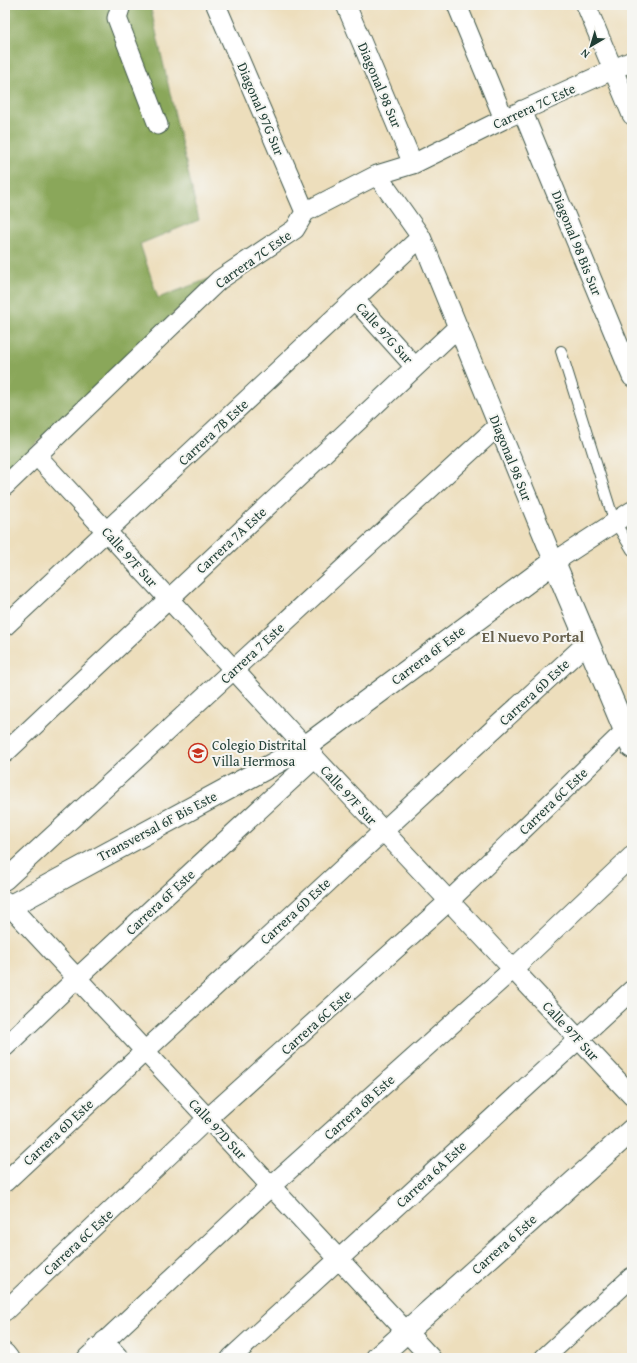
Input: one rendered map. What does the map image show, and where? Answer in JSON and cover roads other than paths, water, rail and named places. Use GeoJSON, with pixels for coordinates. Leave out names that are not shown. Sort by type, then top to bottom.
{"type":"FeatureCollection","features":[{"type":"Feature","properties":{"kind":"street"},"geometry":{"type":"LineString","coordinates":[[121,5],[117,18],[158,125]]}},
{"type":"Feature","properties":{"kind":"street","name":"Diagonal 97G Sur"},"geometry":{"type":"LineString","coordinates":[[216,5],[305,212]]}},
{"type":"Feature","properties":{"kind":"street","name":"Diagonal 98 Sur"},"geometry":{"type":"LineString","coordinates":[[346,5],[413,164]]}},
{"type":"Feature","properties":{"kind":"street"},"geometry":{"type":"LineString","coordinates":[[457,5],[504,119]]}},
{"type":"Feature","properties":{"kind":"street"},"geometry":{"type":"LineString","coordinates":[[586,5],[632,115]]}},
{"type":"Feature","properties":{"kind":"street","name":"Carrera 7C Este"},"geometry":{"type":"LineString","coordinates":[[5,486],[220,280],[295,229],[305,212],[377,175],[413,164],[522,110],[632,61]]}},
{"type":"Feature","properties":{"kind":"street","name":"Diagonal 98 Bis Sur"},"geometry":{"type":"LineString","coordinates":[[522,110],[632,377]]}},
{"type":"Feature","properties":{"kind":"street","name":"Diagonal 98 Sur"},"geometry":{"type":"LineString","coordinates":[[377,175],[421,237],[554,562],[629,739]]}},
{"type":"Feature","properties":{"kind":"street","name":"Carrera 7B Este"},"geometry":{"type":"LineString","coordinates":[[5,626],[421,237]]}},
{"type":"Feature","properties":{"kind":"street","name":"Calle 97G Sur"},"geometry":{"type":"LineString","coordinates":[[354,299],[416,367]]}},
{"type":"Feature","properties":{"kind":"street","name":"Carrera 7A Este"},"geometry":{"type":"LineString","coordinates":[[5,754],[458,327]]}},
{"type":"Feature","properties":{"kind":"street","name":"Carrera 7 Este"},"geometry":{"type":"LineString","coordinates":[[5,880],[498,426]]}},
{"type":"Feature","properties":{"kind":"street","name":"Calle 97F Sur"},"geometry":{"type":"LineString","coordinates":[[37,456],[310,752],[632,1096]]}},
{"type":"Feature","properties":{"kind":"street","name":"Carrera 6F Este"},"geometry":{"type":"LineString","coordinates":[[5,1047],[310,752],[554,562],[632,512]]}},
{"type":"Feature","properties":{"kind":"street","name":"Carrera 6D Este"},"geometry":{"type":"LineString","coordinates":[[5,1182],[383,830],[588,642]]}},
{"type":"Feature","properties":{"kind":"street","name":"Carrera 6C Este"},"geometry":{"type":"LineString","coordinates":[[5,1311],[208,1118],[629,739]]}},
{"type":"Feature","properties":{"kind":"street","name":"Transversal 6F Bis Este"},"geometry":{"type":"LineString","coordinates":[[6,905],[310,752]]}},
{"type":"Feature","properties":{"kind":"street","name":"Carrera 6B Este"},"geometry":{"type":"LineString","coordinates":[[87,1358],[271,1186],[513,970],[632,856]]}},
{"type":"Feature","properties":{"kind":"street","name":"Calle 97D Sur"},"geometry":{"type":"LineString","coordinates":[[6,905],[77,978],[431,1358]]}},
{"type":"Feature","properties":{"kind":"street","name":"Carrera 6A Este"},"geometry":{"type":"LineString","coordinates":[[231,1358],[632,990]]}},
{"type":"Feature","properties":{"kind":"street","name":"Carrera 6 Este"},"geometry":{"type":"LineString","coordinates":[[377,1358],[632,1130]]}},
{"type":"Feature","properties":{"kind":"street"},"geometry":{"type":"LineString","coordinates":[[544,1358],[632,1277]]}},
{"type":"Feature","properties":{"kind":"street"},"geometry":{"type":"LineString","coordinates":[[104,1341],[119,1358]]}},
{"type":"Feature","properties":{"kind":"street"},"geometry":{"type":"LineString","coordinates":[[5,1353],[9,1358]]}},
{"type":"Feature","properties":{"kind":"lane"},"geometry":{"type":"LineString","coordinates":[[561,351],[615,522],[632,550]]}},
{"type":"Feature","properties":{"kind":"place","name":"Colegio Distrital Villa Hermosa"},"geometry":{"type":"Point","coordinates":[198,753]}},
{"type":"Feature","properties":{"kind":"district","name":"El Nuevo Portal"},"geometry":{"type":"Point","coordinates":[533,636]}}]}
